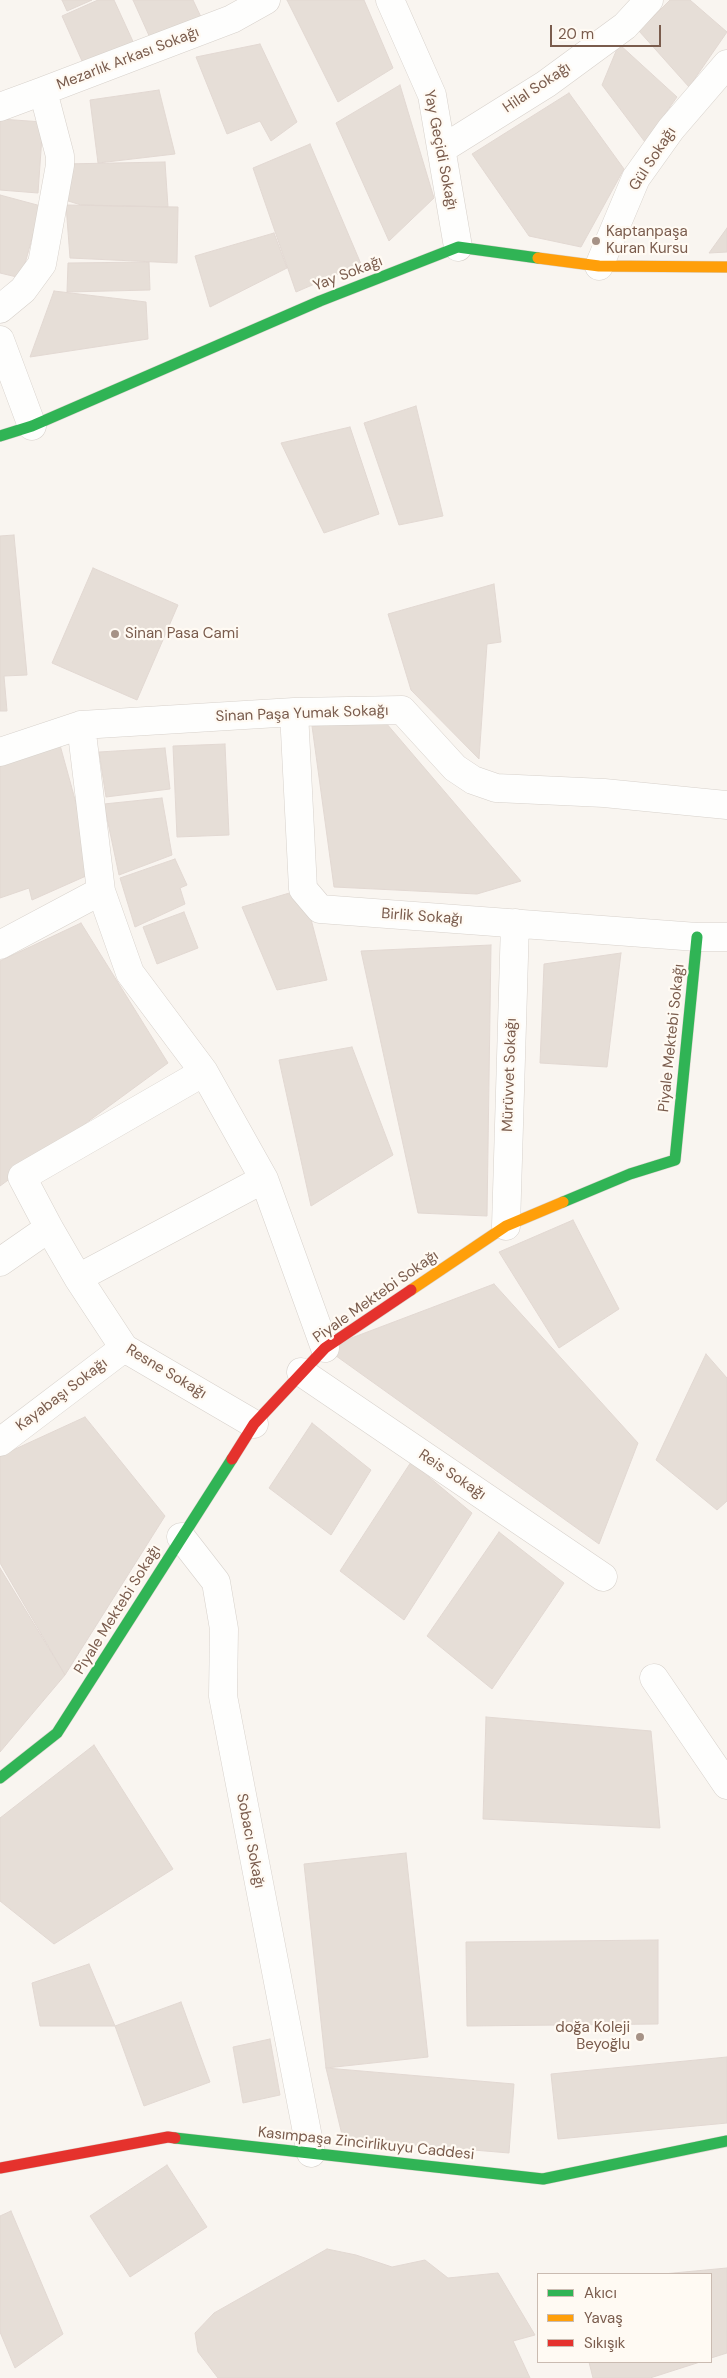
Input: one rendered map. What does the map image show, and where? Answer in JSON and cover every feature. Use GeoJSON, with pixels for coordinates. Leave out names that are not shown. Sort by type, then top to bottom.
{"type":"FeatureCollection","features":[{"type":"Feature","properties":{"kind":"street","name":"Mezarlık Arkası Sokağı"},"geometry":{"type":"LineString","coordinates":[[0,308],[23,290],[42,264],[60,165],[60,156],[43,91],[232,19],[266,0]]}},
{"type":"Feature","properties":{"kind":"street","name":"Yay Geçidi Sokağı"},"geometry":{"type":"LineString","coordinates":[[390,0],[432,95],[458,247]]}},
{"type":"Feature","properties":{"kind":"street","name":"Hilal Sokağı"},"geometry":{"type":"LineString","coordinates":[[442,149],[546,84],[625,26],[648,0]]}},
{"type":"Feature","properties":{"kind":"street","name":"Gül Sokağı"},"geometry":{"type":"LineString","coordinates":[[599,266],[636,178],[671,130],[727,64]]}},
{"type":"Feature","properties":{"kind":"street"},"geometry":{"type":"LineString","coordinates":[[0,107],[43,91]]}},
{"type":"Feature","properties":{"kind":"street","name":"Yay Sokağı"},"geometry":{"type":"LineString","coordinates":[[0,436],[32,426],[320,301],[458,247],[599,266],[727,266]]}},
{"type":"Feature","properties":{"kind":"street"},"geometry":{"type":"LineString","coordinates":[[0,340],[32,426]]}},
{"type":"Feature","properties":{"kind":"street","name":"Sinan Paşa Yumak Sokağı"},"geometry":{"type":"LineString","coordinates":[[0,752],[80,725],[294,712],[402,710],[455,768],[473,780],[496,788],[604,793],[727,805]]}},
{"type":"Feature","properties":{"kind":"street","name":"Birlik Sokağı"},"geometry":{"type":"LineString","coordinates":[[294,712],[303,889],[320,909],[697,937],[727,937]]}},
{"type":"Feature","properties":{"kind":"street"},"geometry":{"type":"LineString","coordinates":[[80,725],[100,891],[130,973],[204,1072],[264,1179],[325,1348]]}},
{"type":"Feature","properties":{"kind":"street"},"geometry":{"type":"LineString","coordinates":[[0,945],[100,891]]}},
{"type":"Feature","properties":{"kind":"street","name":"Mürüvvet Sokağı"},"geometry":{"type":"LineString","coordinates":[[506,1226],[515,923]]}},
{"type":"Feature","properties":{"kind":"street","name":"Piyale Mektebi Sokağı"},"geometry":{"type":"LineString","coordinates":[[0,1778],[57,1733],[254,1424],[325,1348],[506,1226],[630,1174],[675,1160],[697,937]]}},
{"type":"Feature","properties":{"kind":"street","name":"Resne Sokağı"},"geometry":{"type":"LineString","coordinates":[[204,1072],[22,1177],[78,1278],[124,1348],[254,1424]]}},
{"type":"Feature","properties":{"kind":"street"},"geometry":{"type":"LineString","coordinates":[[78,1278],[264,1179]]}},
{"type":"Feature","properties":{"kind":"street"},"geometry":{"type":"LineString","coordinates":[[0,1262],[49,1228]]}},
{"type":"Feature","properties":{"kind":"street","name":"Kayabaşı Sokağı"},"geometry":{"type":"LineString","coordinates":[[0,1442],[124,1348]]}},
{"type":"Feature","properties":{"kind":"street","name":"Reis Sokağı"},"geometry":{"type":"LineString","coordinates":[[301,1372],[603,1577]]}},
{"type":"Feature","properties":{"kind":"street","name":"Sobacı Sokağı"},"geometry":{"type":"LineString","coordinates":[[181,1537],[216,1582],[224,1628],[222,1696],[311,2153]]}},
{"type":"Feature","properties":{"kind":"street"},"geometry":{"type":"LineString","coordinates":[[654,1678],[727,1785]]}},
{"type":"Feature","properties":{"kind":"street","name":"Kasımpaşa Zincirlikuyu Caddesi"},"geometry":{"type":"LineString","coordinates":[[0,2168],[168,2137],[543,2179],[727,2141]]}},
{"type":"Feature","properties":{"kind":"building"},"geometry":{"type":"Polygon","coordinates":[[[62,0],[92,0],[67,11],[62,0]]]}},
{"type":"Feature","properties":{"kind":"building"},"geometry":{"type":"Polygon","coordinates":[[[98,0],[114,0],[136,48],[86,70],[62,16],[98,0]]]}},
{"type":"Feature","properties":{"kind":"building"},"geometry":{"type":"Polygon","coordinates":[[[133,0],[193,0],[201,17],[151,40],[133,0]]]}},
{"type":"Feature","properties":{"kind":"building"},"geometry":{"type":"Polygon","coordinates":[[[287,0],[364,0],[393,68],[338,102],[287,0]]]}},
{"type":"Feature","properties":{"kind":"building"},"geometry":{"type":"Polygon","coordinates":[[[670,0],[690,0],[727,32],[689,87],[639,31],[670,0]]]}},
{"type":"Feature","properties":{"kind":"building"},"geometry":{"type":"Polygon","coordinates":[[[260,44],[297,122],[271,141],[260,121],[227,134],[196,57],[260,44]]]}},
{"type":"Feature","properties":{"kind":"building"},"geometry":{"type":"Polygon","coordinates":[[[619,44],[677,97],[645,142],[602,85],[619,44]]]}},
{"type":"Feature","properties":{"kind":"building"},"geometry":{"type":"Polygon","coordinates":[[[400,85],[434,198],[389,241],[336,123],[400,85]]]}},
{"type":"Feature","properties":{"kind":"building"},"geometry":{"type":"Polygon","coordinates":[[[159,90],[175,154],[98,163],[90,100],[159,90]]]}},
{"type":"Feature","properties":{"kind":"building"},"geometry":{"type":"Polygon","coordinates":[[[569,93],[624,169],[581,247],[529,236],[472,154],[569,93]]]}},
{"type":"Feature","properties":{"kind":"building"},"geometry":{"type":"Polygon","coordinates":[[[0,119],[43,122],[38,193],[0,190],[0,119]]]}},
{"type":"Feature","properties":{"kind":"building"},"geometry":{"type":"Polygon","coordinates":[[[310,144],[361,264],[296,292],[253,168],[310,144]]]}},
{"type":"Feature","properties":{"kind":"building"},"geometry":{"type":"Polygon","coordinates":[[[165,162],[168,207],[81,205],[65,200],[63,164],[165,162]]]}},
{"type":"Feature","properties":{"kind":"building"},"geometry":{"type":"Polygon","coordinates":[[[0,195],[41,206],[21,278],[0,273],[0,195]]]}},
{"type":"Feature","properties":{"kind":"building"},"geometry":{"type":"Polygon","coordinates":[[[66,205],[178,207],[177,263],[70,258],[66,205]]]}},
{"type":"Feature","properties":{"kind":"building"},"geometry":{"type":"Polygon","coordinates":[[[727,228],[727,252],[709,253],[727,228]]]}},
{"type":"Feature","properties":{"kind":"building"},"geometry":{"type":"Polygon","coordinates":[[[274,233],[287,268],[210,307],[195,256],[274,233]]]}},
{"type":"Feature","properties":{"kind":"building"},"geometry":{"type":"Polygon","coordinates":[[[149,262],[150,290],[67,292],[68,263],[149,262]]]}},
{"type":"Feature","properties":{"kind":"building"},"geometry":{"type":"Polygon","coordinates":[[[54,291],[146,302],[148,339],[30,357],[54,291]]]}},
{"type":"Feature","properties":{"kind":"building"},"geometry":{"type":"Polygon","coordinates":[[[416,406],[443,516],[399,525],[364,423],[416,406]]]}},
{"type":"Feature","properties":{"kind":"building"},"geometry":{"type":"Polygon","coordinates":[[[350,427],[379,514],[324,533],[281,443],[350,427]]]}},
{"type":"Feature","properties":{"kind":"building"},"geometry":{"type":"Polygon","coordinates":[[[14,535],[27,675],[4,676],[7,711],[0,711],[0,536],[14,535]]]}},
{"type":"Feature","properties":{"kind":"building","name":"Sinan Pasa Cami"},"geometry":{"type":"Polygon","coordinates":[[[93,568],[178,605],[137,700],[52,663],[93,568]]]}},
{"type":"Feature","properties":{"kind":"building"},"geometry":{"type":"Polygon","coordinates":[[[494,584],[501,642],[487,644],[479,759],[411,690],[388,614],[494,584]]]}},
{"type":"Feature","properties":{"kind":"building"},"geometry":{"type":"Polygon","coordinates":[[[386,723],[521,881],[477,894],[334,887],[312,726],[386,723]]]}},
{"type":"Feature","properties":{"kind":"building"},"geometry":{"type":"Polygon","coordinates":[[[225,744],[229,835],[177,837],[173,746],[225,744]]]}},
{"type":"Feature","properties":{"kind":"building"},"geometry":{"type":"Polygon","coordinates":[[[60,745],[95,872],[32,900],[29,888],[0,898],[0,765],[60,745]]]}},
{"type":"Feature","properties":{"kind":"building"},"geometry":{"type":"Polygon","coordinates":[[[165,748],[170,789],[106,797],[99,752],[165,748]]]}},
{"type":"Feature","properties":{"kind":"building"},"geometry":{"type":"Polygon","coordinates":[[[162,798],[172,855],[119,875],[104,804],[162,798]]]}},
{"type":"Feature","properties":{"kind":"building"},"geometry":{"type":"Polygon","coordinates":[[[175,859],[187,885],[180,888],[185,904],[135,927],[120,878],[175,859]]]}},
{"type":"Feature","properties":{"kind":"building"},"geometry":{"type":"Polygon","coordinates":[[[303,889],[327,980],[277,990],[242,907],[303,889]]]}},
{"type":"Feature","properties":{"kind":"building"},"geometry":{"type":"Polygon","coordinates":[[[184,912],[198,948],[157,964],[143,927],[184,912]]]}},
{"type":"Feature","properties":{"kind":"building"},"geometry":{"type":"Polygon","coordinates":[[[81,923],[168,1063],[0,1186],[0,961],[81,923]]]}},
{"type":"Feature","properties":{"kind":"building"},"geometry":{"type":"Polygon","coordinates":[[[491,945],[487,1216],[418,1213],[361,951],[491,945]]]}},
{"type":"Feature","properties":{"kind":"building"},"geometry":{"type":"Polygon","coordinates":[[[621,953],[607,1067],[540,1063],[544,964],[621,953]]]}},
{"type":"Feature","properties":{"kind":"building"},"geometry":{"type":"Polygon","coordinates":[[[352,1047],[393,1155],[311,1206],[279,1060],[352,1047]]]}},
{"type":"Feature","properties":{"kind":"building"},"geometry":{"type":"Polygon","coordinates":[[[573,1220],[619,1309],[559,1348],[499,1252],[573,1220]]]}},
{"type":"Feature","properties":{"kind":"building"},"geometry":{"type":"Polygon","coordinates":[[[494,1284],[638,1443],[599,1544],[325,1348],[494,1284]]]}},
{"type":"Feature","properties":{"kind":"building"},"geometry":{"type":"Polygon","coordinates":[[[706,1354],[727,1378],[727,1501],[717,1510],[656,1460],[706,1354]]]}},
{"type":"Feature","properties":{"kind":"building"},"geometry":{"type":"Polygon","coordinates":[[[85,1417],[165,1516],[65,1675],[0,1563],[0,1456],[85,1417]]]}},
{"type":"Feature","properties":{"kind":"building"},"geometry":{"type":"Polygon","coordinates":[[[312,1423],[371,1470],[331,1535],[269,1488],[312,1423]]]}},
{"type":"Feature","properties":{"kind":"building"},"geometry":{"type":"Polygon","coordinates":[[[411,1462],[472,1513],[404,1620],[340,1571],[411,1462]]]}},
{"type":"Feature","properties":{"kind":"building"},"geometry":{"type":"Polygon","coordinates":[[[499,1532],[564,1583],[492,1689],[427,1636],[499,1532]]]}},
{"type":"Feature","properties":{"kind":"building"},"geometry":{"type":"Polygon","coordinates":[[[0,1568],[65,1675],[0,1752],[0,1568]]]}},
{"type":"Feature","properties":{"kind":"building"},"geometry":{"type":"Polygon","coordinates":[[[486,1717],[651,1731],[660,1828],[483,1819],[486,1717]]]}},
{"type":"Feature","properties":{"kind":"building"},"geometry":{"type":"Polygon","coordinates":[[[94,1745],[173,1869],[54,1944],[0,1901],[0,1818],[94,1745]]]}},
{"type":"Feature","properties":{"kind":"building"},"geometry":{"type":"Polygon","coordinates":[[[406,1853],[428,2057],[326,2068],[304,1864],[406,1853]]]}},
{"type":"Feature","properties":{"kind":"building"},"geometry":{"type":"Polygon","coordinates":[[[658,1940],[658,2024],[467,2026],[466,1942],[658,1940]]]}},
{"type":"Feature","properties":{"kind":"building"},"geometry":{"type":"Polygon","coordinates":[[[89,1964],[115,2026],[40,2026],[32,1983],[89,1964]]]}},
{"type":"Feature","properties":{"kind":"building"},"geometry":{"type":"Polygon","coordinates":[[[181,2002],[210,2082],[144,2106],[115,2026],[181,2002]]]}},
{"type":"Feature","properties":{"kind":"building"},"geometry":{"type":"Polygon","coordinates":[[[270,2039],[280,2095],[243,2103],[233,2047],[270,2039]]]}},
{"type":"Feature","properties":{"kind":"building"},"geometry":{"type":"Polygon","coordinates":[[[727,2057],[727,2123],[558,2139],[551,2074],[727,2057]]]}},
{"type":"Feature","properties":{"kind":"building"},"geometry":{"type":"Polygon","coordinates":[[[326,2068],[514,2084],[509,2153],[343,2139],[326,2068]]]}},
{"type":"Feature","properties":{"kind":"building"},"geometry":{"type":"Polygon","coordinates":[[[167,2165],[207,2227],[130,2277],[90,2216],[167,2165]]]}},
{"type":"Feature","properties":{"kind":"building"},"geometry":{"type":"Polygon","coordinates":[[[11,2211],[63,2334],[15,2368],[0,2332],[0,2216],[11,2211]]]}},
{"type":"Feature","properties":{"kind":"building"},"geometry":{"type":"Polygon","coordinates":[[[327,2249],[356,2255],[392,2267],[425,2260],[448,2278],[498,2273],[535,2335],[513,2341],[530,2378],[218,2378],[198,2352],[195,2333],[214,2313],[327,2249]]]}},
{"type":"Feature","properties":{"kind":"building"},"geometry":{"type":"Polygon","coordinates":[[[727,2268],[727,2353],[712,2358],[712,2273],[674,2273],[727,2268]]]}},
{"type":"Feature","properties":{"kind":"building"},"geometry":{"type":"Polygon","coordinates":[[[589,2363],[697,2363],[650,2378],[593,2378],[589,2363]]]}},
{"type":"Feature","properties":{"kind":"traffic: fast"},"geometry":{"type":"LineString","coordinates":[[0,436],[32,426],[320,301],[458,247],[538,258]]}},
{"type":"Feature","properties":{"kind":"traffic: fast"},"geometry":{"type":"LineString","coordinates":[[563,1202],[630,1174],[675,1160],[697,937]]}},
{"type":"Feature","properties":{"kind":"traffic: fast"},"geometry":{"type":"LineString","coordinates":[[0,1778],[57,1733],[232,1459]]}},
{"type":"Feature","properties":{"kind":"traffic: fast"},"geometry":{"type":"LineString","coordinates":[[175,2138],[543,2179],[727,2141]]}},
{"type":"Feature","properties":{"kind":"traffic: slow"},"geometry":{"type":"LineString","coordinates":[[538,258],[599,266],[727,267]]}},
{"type":"Feature","properties":{"kind":"traffic: slow"},"geometry":{"type":"LineString","coordinates":[[411,1290],[506,1226],[563,1202]]}},
{"type":"Feature","properties":{"kind":"traffic: jam"},"geometry":{"type":"LineString","coordinates":[[232,1459],[254,1424],[325,1348],[411,1290]]}},
{"type":"Feature","properties":{"kind":"traffic: jam"},"geometry":{"type":"LineString","coordinates":[[0,2168],[168,2137],[175,2138]]}},
{"type":"Feature","properties":{"kind":"place","name":"Kaptanpaşa Kuran Kursu"},"geometry":{"type":"Point","coordinates":[596,241]}},
{"type":"Feature","properties":{"kind":"place","name":"Sinan Pasa Cami"},"geometry":{"type":"Point","coordinates":[115,634]}},
{"type":"Feature","properties":{"kind":"place","name":"doğa Koleji Beyoğlu"},"geometry":{"type":"Point","coordinates":[640,2037]}}]}
